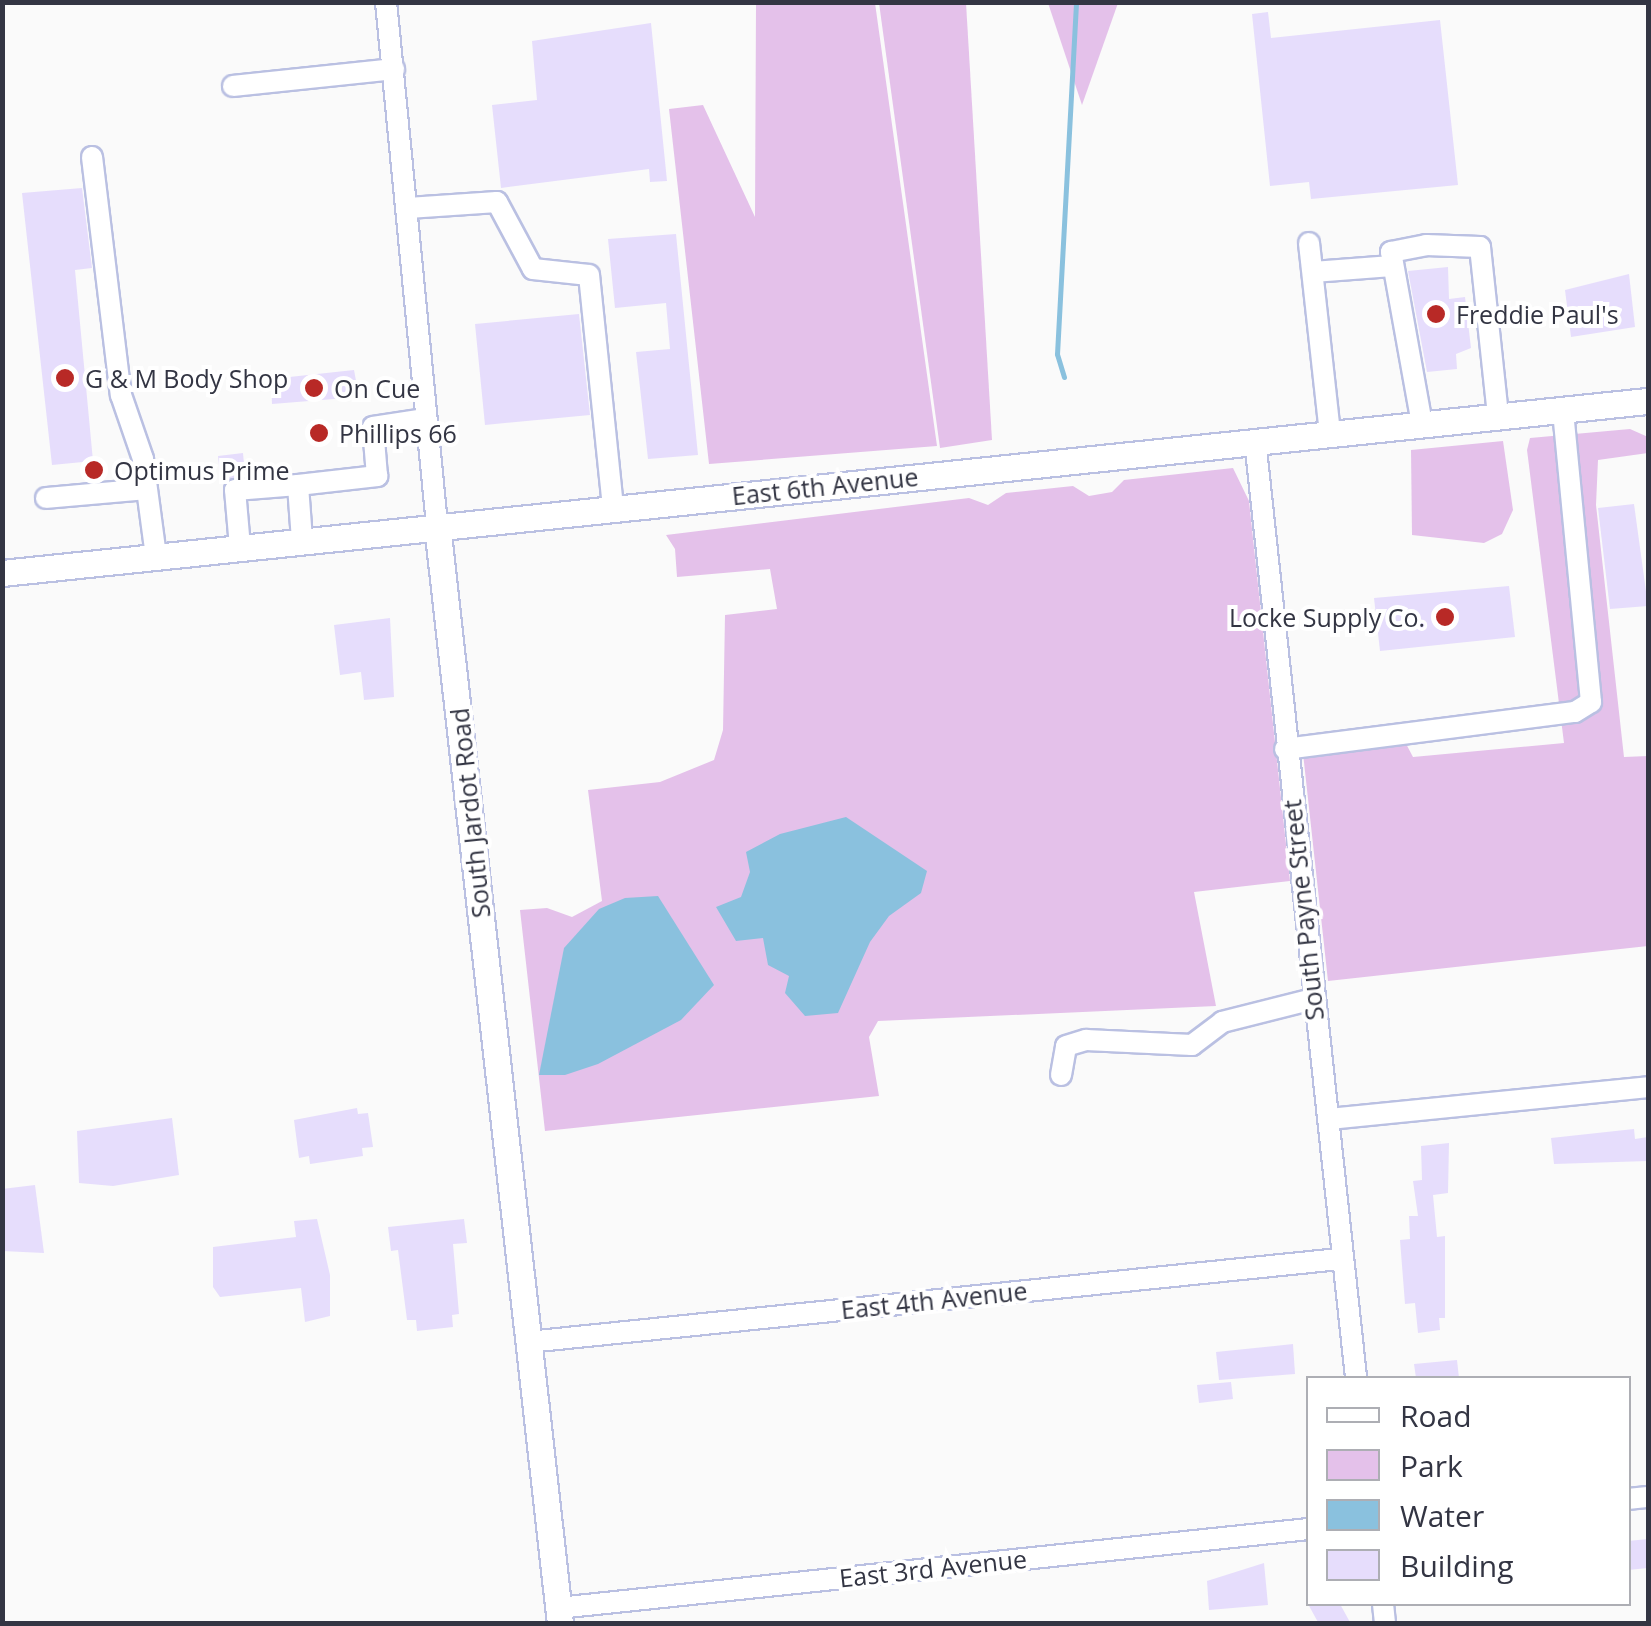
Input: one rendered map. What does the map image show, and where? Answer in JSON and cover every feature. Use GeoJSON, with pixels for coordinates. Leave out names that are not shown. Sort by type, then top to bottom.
{"type":"FeatureCollection","features":[{"type":"Feature","properties":{"kind":"main road","name":"East 6th Avenue"},"geometry":{"type":"LineString","coordinates":[[2,573],[436,524],[1648,401]]}},
{"type":"Feature","properties":{"kind":"main road","name":"South Jardot Road"},"geometry":{"type":"LineString","coordinates":[[436,524],[559,1616]]}},
{"type":"Feature","properties":{"kind":"street","name":"South Jardot Road"},"geometry":{"type":"LineString","coordinates":[[386,2],[436,524]]}},
{"type":"Feature","properties":{"kind":"street"},"geometry":{"type":"LineString","coordinates":[[232,86],[394,68]]}},
{"type":"Feature","properties":{"kind":"street"},"geometry":{"type":"LineString","coordinates":[[92,157],[121,395],[143,459],[156,556]]}},
{"type":"Feature","properties":{"kind":"street"},"geometry":{"type":"LineString","coordinates":[[408,208],[498,202],[533,269],[589,275],[614,507]]}},
{"type":"Feature","properties":{"kind":"street"},"geometry":{"type":"LineString","coordinates":[[1310,243],[1330,434]]}},
{"type":"Feature","properties":{"kind":"street"},"geometry":{"type":"LineString","coordinates":[[1422,424],[1391,252],[1480,247],[1498,416]]}},
{"type":"Feature","properties":{"kind":"street"},"geometry":{"type":"LineString","coordinates":[[1313,272],[1392,266]]}},
{"type":"Feature","properties":{"kind":"street"},"geometry":{"type":"LineString","coordinates":[[1286,748],[1574,712],[1591,702],[1563,410]]}},
{"type":"Feature","properties":{"kind":"street"},"geometry":{"type":"LineString","coordinates":[[240,547],[235,490],[377,476],[373,426],[426,419]]}},
{"type":"Feature","properties":{"kind":"street","name":"South Payne Street"},"geometry":{"type":"LineString","coordinates":[[1255,440],[1340,1259],[1356,1376]]}},
{"type":"Feature","properties":{"kind":"street"},"geometry":{"type":"LineString","coordinates":[[298,485],[302,540]]}},
{"type":"Feature","properties":{"kind":"street"},"geometry":{"type":"LineString","coordinates":[[46,498],[146,489]]}},
{"type":"Feature","properties":{"kind":"street"},"geometry":{"type":"LineString","coordinates":[[1061,1075],[1066,1046],[1086,1040],[1192,1045],[1222,1022],[1313,999]]}},
{"type":"Feature","properties":{"kind":"street"},"geometry":{"type":"LineString","coordinates":[[1328,1118],[1648,1087]]}},
{"type":"Feature","properties":{"kind":"street","name":"East 4th Avenue"},"geometry":{"type":"LineString","coordinates":[[528,1342],[1340,1259]]}},
{"type":"Feature","properties":{"kind":"street","name":"East 3rd Avenue"},"geometry":{"type":"LineString","coordinates":[[559,1616],[1306,1529]]}},
{"type":"Feature","properties":{"kind":"green space"},"geometry":{"type":"Polygon","coordinates":[[[756,3],[875,3],[937,446],[709,464],[669,109],[703,105],[755,217],[756,3]]]}},
{"type":"Feature","properties":{"kind":"green space"},"geometry":{"type":"Polygon","coordinates":[[[879,3],[966,3],[992,440],[940,448],[879,3]]]}},
{"type":"Feature","properties":{"kind":"green space"},"geometry":{"type":"Polygon","coordinates":[[[1048,3],[1118,3],[1082,105],[1048,3]]]}},
{"type":"Feature","properties":{"kind":"green space"},"geometry":{"type":"Polygon","coordinates":[[[1630,429],[1648,437],[1648,453],[1598,460],[1596,505],[1624,757],[1648,756],[1648,946],[1328,981],[1301,735],[1395,723],[1413,757],[1564,743],[1527,450],[1530,438],[1630,429]]]}},
{"type":"Feature","properties":{"kind":"green space"},"geometry":{"type":"Polygon","coordinates":[[[1503,441],[1513,510],[1502,534],[1484,543],[1412,535],[1411,450],[1503,441]]]}},
{"type":"Feature","properties":{"kind":"green space"},"geometry":{"type":"Polygon","coordinates":[[[1233,468],[1249,501],[1290,881],[1194,892],[1216,1006],[878,1021],[869,1037],[879,1096],[545,1131],[520,910],[547,908],[572,917],[602,901],[588,790],[660,782],[714,760],[723,730],[725,615],[777,609],[770,569],[677,577],[675,549],[666,535],[969,498],[988,505],[1006,493],[1073,486],[1089,496],[1112,492],[1124,480],[1233,468]]]}},
{"type":"Feature","properties":{"kind":"water"},"geometry":{"type":"Polygon","coordinates":[[[846,817],[927,871],[921,893],[889,916],[870,942],[838,1013],[805,1016],[785,993],[789,976],[768,965],[763,938],[736,941],[716,907],[741,897],[750,872],[746,852],[780,834],[846,817]]]}},
{"type":"Feature","properties":{"kind":"water"},"geometry":{"type":"Polygon","coordinates":[[[658,896],[714,985],[681,1020],[598,1064],[565,1075],[539,1075],[564,948],[599,909],[625,898],[658,896]]]}},
{"type":"Feature","properties":{"kind":"building"},"geometry":{"type":"Polygon","coordinates":[[[1268,12],[1271,38],[1440,20],[1458,185],[1311,199],[1309,182],[1270,186],[1252,14],[1268,12]]]}},
{"type":"Feature","properties":{"kind":"building"},"geometry":{"type":"Polygon","coordinates":[[[651,23],[667,181],[650,182],[649,169],[501,188],[492,105],[537,100],[532,41],[651,23]]]}},
{"type":"Feature","properties":{"kind":"building"},"geometry":{"type":"Polygon","coordinates":[[[82,188],[92,268],[75,270],[93,461],[52,465],[22,193],[82,188]]]}},
{"type":"Feature","properties":{"kind":"building"},"geometry":{"type":"Polygon","coordinates":[[[676,234],[698,455],[648,459],[636,352],[670,349],[666,303],[615,308],[608,239],[676,234]]]}},
{"type":"Feature","properties":{"kind":"building","name":"Freddie Paul's"},"geometry":{"type":"Polygon","coordinates":[[[1448,267],[1449,299],[1465,297],[1471,348],[1456,354],[1457,369],[1427,372],[1408,271],[1448,267]]]}},
{"type":"Feature","properties":{"kind":"building"},"geometry":{"type":"Polygon","coordinates":[[[1629,274],[1635,327],[1571,337],[1565,290],[1629,274]]]}},
{"type":"Feature","properties":{"kind":"building"},"geometry":{"type":"Polygon","coordinates":[[[579,314],[590,415],[485,425],[475,324],[579,314]]]}},
{"type":"Feature","properties":{"kind":"building","name":"On Cue"},"geometry":{"type":"Polygon","coordinates":[[[354,370],[359,397],[272,404],[271,379],[354,370]]]}},
{"type":"Feature","properties":{"kind":"building"},"geometry":{"type":"Polygon","coordinates":[[[243,453],[245,475],[221,483],[218,456],[243,453]]]}},
{"type":"Feature","properties":{"kind":"building"},"geometry":{"type":"Polygon","coordinates":[[[1634,504],[1648,606],[1610,609],[1598,508],[1634,504]]]}},
{"type":"Feature","properties":{"kind":"building","name":"Locke Supply Co."},"geometry":{"type":"Polygon","coordinates":[[[1509,586],[1515,637],[1380,651],[1374,598],[1509,586]]]}},
{"type":"Feature","properties":{"kind":"building"},"geometry":{"type":"Polygon","coordinates":[[[390,618],[394,697],[364,700],[361,672],[340,675],[334,625],[390,618]]]}},
{"type":"Feature","properties":{"kind":"building"},"geometry":{"type":"Polygon","coordinates":[[[357,1108],[358,1114],[368,1113],[373,1147],[362,1148],[363,1156],[310,1164],[309,1156],[299,1158],[294,1120],[357,1108]]]}},
{"type":"Feature","properties":{"kind":"building"},"geometry":{"type":"Polygon","coordinates":[[[172,1118],[179,1175],[113,1186],[79,1183],[77,1131],[172,1118]]]}},
{"type":"Feature","properties":{"kind":"building"},"geometry":{"type":"Polygon","coordinates":[[[1634,1129],[1635,1139],[1648,1137],[1648,1161],[1554,1164],[1551,1138],[1634,1129]]]}},
{"type":"Feature","properties":{"kind":"building"},"geometry":{"type":"Polygon","coordinates":[[[1449,1143],[1448,1193],[1433,1195],[1437,1237],[1445,1236],[1445,1318],[1439,1318],[1440,1330],[1418,1333],[1415,1303],[1405,1304],[1400,1240],[1410,1239],[1409,1216],[1418,1216],[1413,1181],[1422,1180],[1421,1146],[1449,1143]]]}},
{"type":"Feature","properties":{"kind":"building"},"geometry":{"type":"Polygon","coordinates":[[[35,1185],[44,1253],[2,1251],[2,1189],[35,1185]]]}},
{"type":"Feature","properties":{"kind":"building"},"geometry":{"type":"Polygon","coordinates":[[[317,1219],[330,1275],[330,1316],[305,1322],[301,1288],[220,1297],[213,1287],[213,1247],[296,1237],[294,1221],[317,1219]]]}},
{"type":"Feature","properties":{"kind":"building"},"geometry":{"type":"Polygon","coordinates":[[[464,1219],[467,1243],[453,1244],[459,1314],[452,1315],[453,1327],[417,1331],[416,1320],[407,1320],[398,1250],[391,1251],[388,1227],[464,1219]]]}},
{"type":"Feature","properties":{"kind":"building"},"geometry":{"type":"Polygon","coordinates":[[[1293,1344],[1295,1374],[1219,1380],[1216,1352],[1293,1344]]]}},
{"type":"Feature","properties":{"kind":"building"},"geometry":{"type":"Polygon","coordinates":[[[1457,1360],[1459,1376],[1416,1376],[1414,1364],[1457,1360]]]}},
{"type":"Feature","properties":{"kind":"building"},"geometry":{"type":"Polygon","coordinates":[[[1231,1382],[1233,1399],[1199,1403],[1197,1385],[1231,1382]]]}},
{"type":"Feature","properties":{"kind":"building"},"geometry":{"type":"Polygon","coordinates":[[[1648,1539],[1648,1568],[1631,1570],[1631,1541],[1648,1539]]]}},
{"type":"Feature","properties":{"kind":"building"},"geometry":{"type":"Polygon","coordinates":[[[1264,1563],[1268,1605],[1209,1610],[1207,1581],[1264,1563]]]}},
{"type":"Feature","properties":{"kind":"building"},"geometry":{"type":"Polygon","coordinates":[[[1309,1606],[1341,1606],[1351,1624],[1319,1624],[1309,1606]]]}},
{"type":"Feature","properties":{"kind":"waterway"},"geometry":{"type":"LineString","coordinates":[[1064,377],[1057,354],[1076,2]]}},
{"type":"Feature","properties":{"kind":"place","name":"Freddie Paul's"},"geometry":{"type":"Point","coordinates":[1436,314]}},
{"type":"Feature","properties":{"kind":"place","name":"G & M Body Shop"},"geometry":{"type":"Point","coordinates":[65,378]}},
{"type":"Feature","properties":{"kind":"place","name":"On Cue"},"geometry":{"type":"Point","coordinates":[314,388]}},
{"type":"Feature","properties":{"kind":"place","name":"Phillips 66"},"geometry":{"type":"Point","coordinates":[319,433]}},
{"type":"Feature","properties":{"kind":"place","name":"Optimus Prime"},"geometry":{"type":"Point","coordinates":[94,470]}},
{"type":"Feature","properties":{"kind":"place","name":"Locke Supply Co."},"geometry":{"type":"Point","coordinates":[1445,617]}}]}
